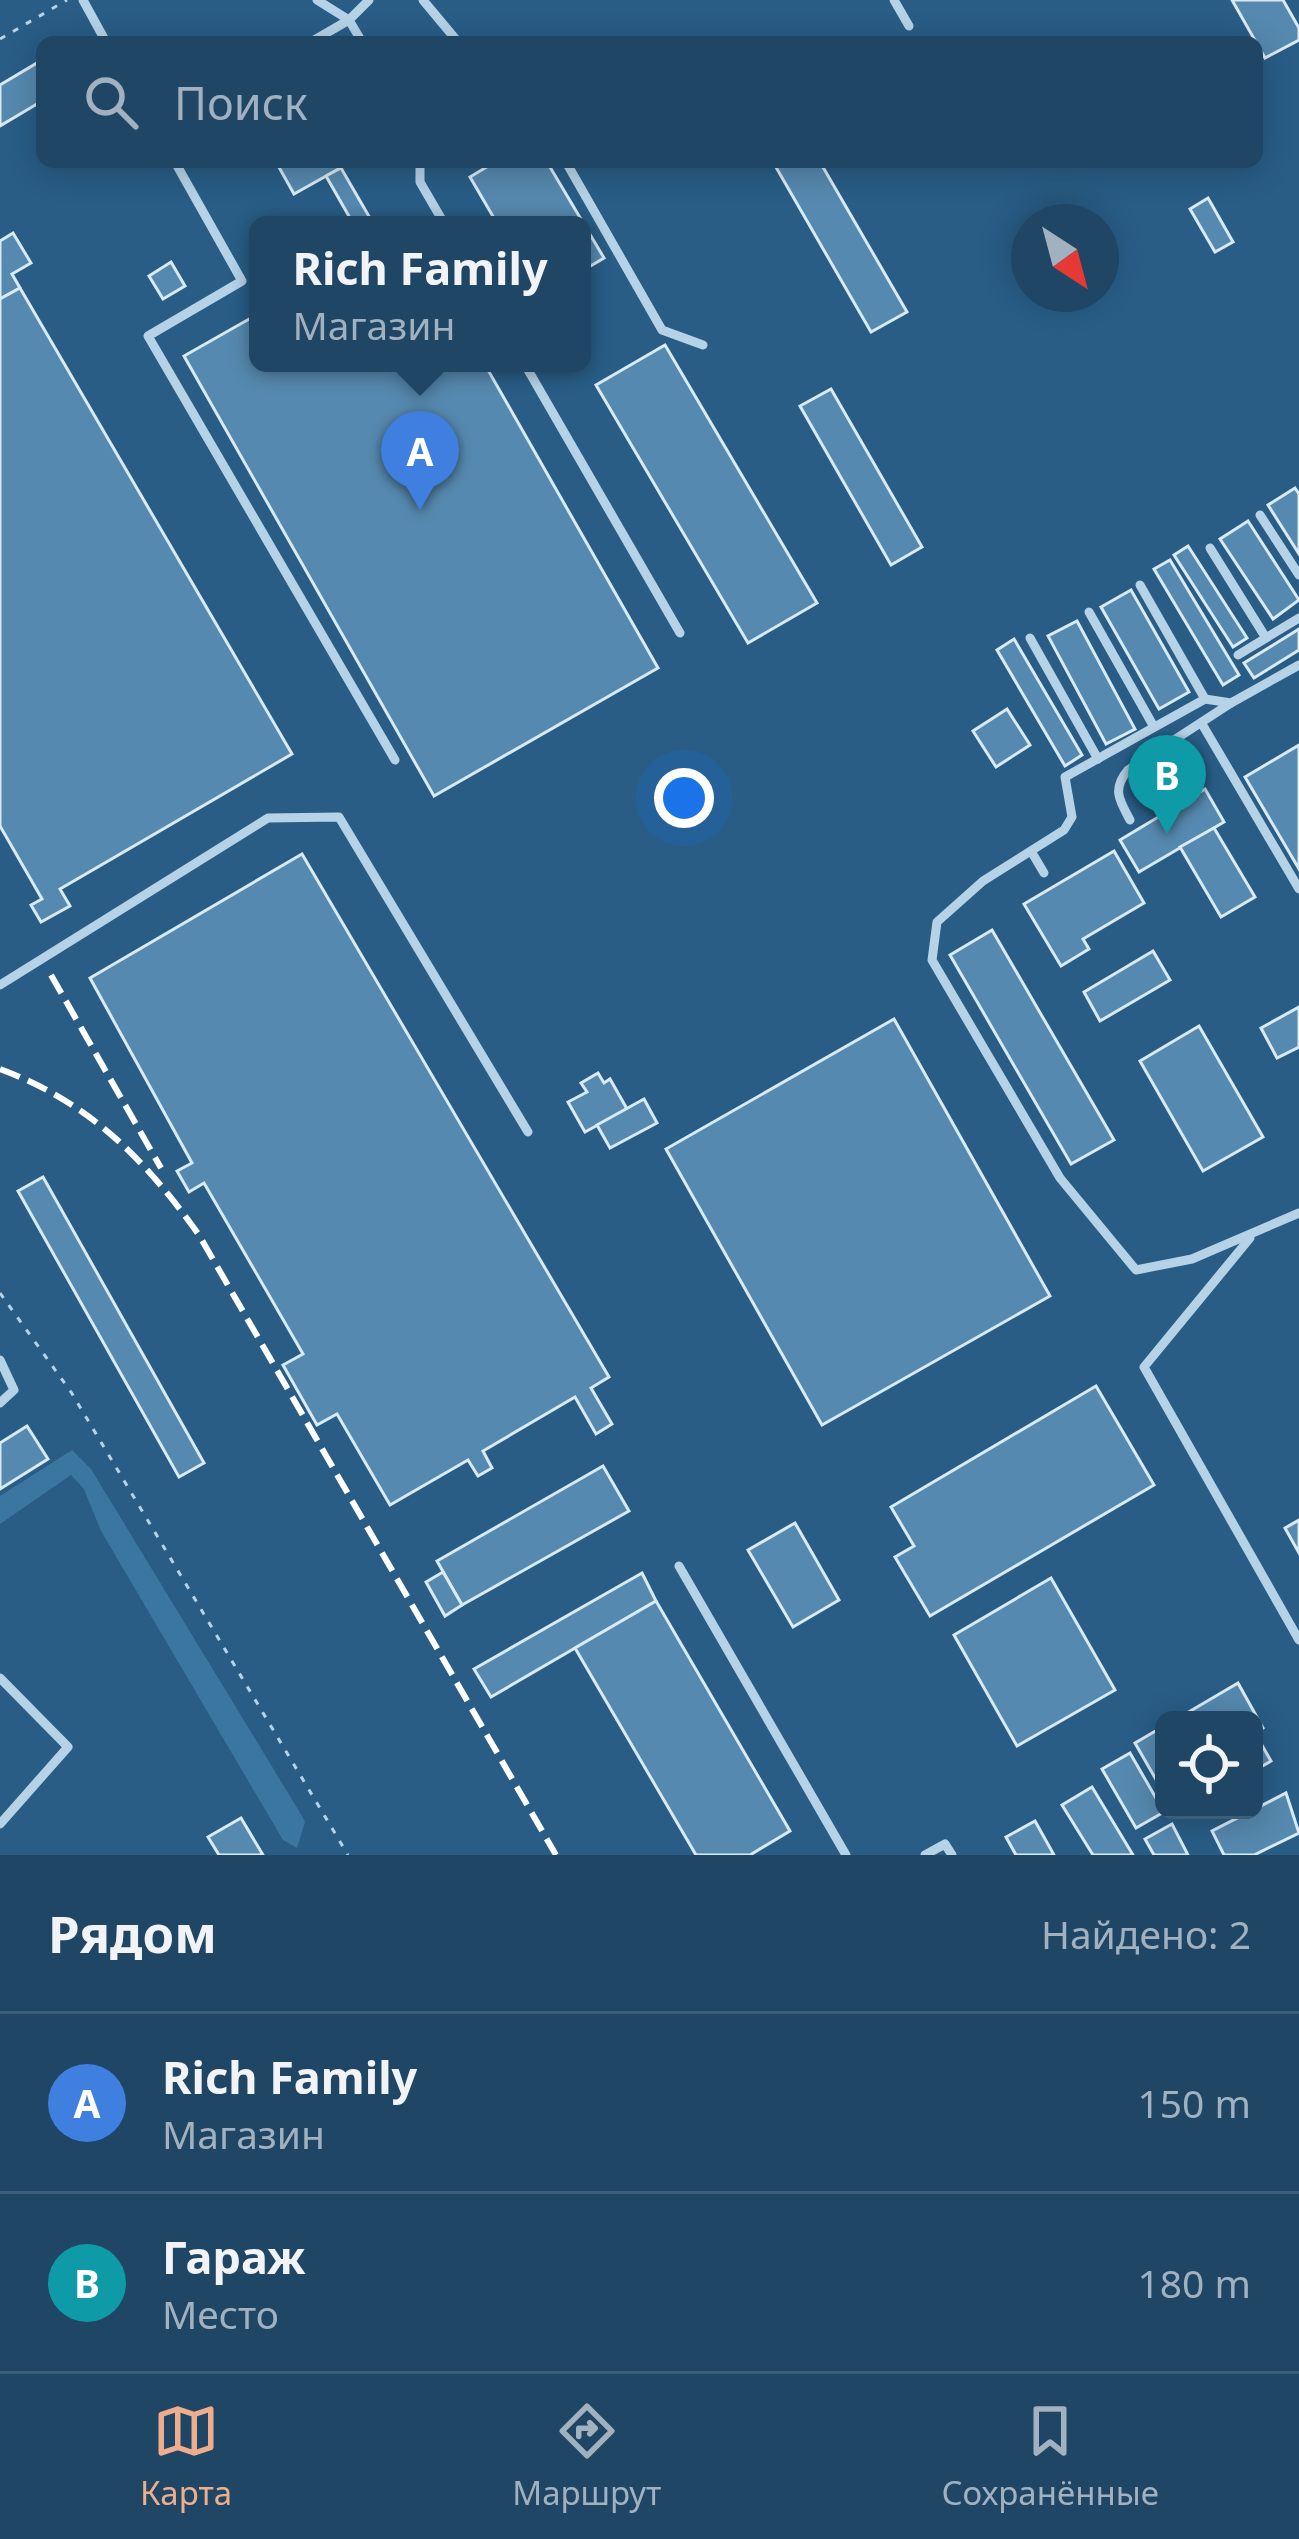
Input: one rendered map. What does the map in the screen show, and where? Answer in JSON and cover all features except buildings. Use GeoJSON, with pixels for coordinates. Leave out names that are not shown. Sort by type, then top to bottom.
{"type":"FeatureCollection","features":[{"type":"Feature","properties":{"kind":"lane"},"geometry":{"type":"LineString","coordinates":[[83,0],[103,36]]}},
{"type":"Feature","properties":{"kind":"lane"},"geometry":{"type":"LineString","coordinates":[[317,0],[349,20],[358,36]]}},
{"type":"Feature","properties":{"kind":"lane"},"geometry":{"type":"LineString","coordinates":[[321,36],[349,20],[369,0]]}},
{"type":"Feature","properties":{"kind":"lane"},"geometry":{"type":"LineString","coordinates":[[423,0],[453,36]]}},
{"type":"Feature","properties":{"kind":"lane"},"geometry":{"type":"LineString","coordinates":[[894,0],[909,26]]}},
{"type":"Feature","properties":{"kind":"lane"},"geometry":{"type":"LineString","coordinates":[[178,168],[242,281],[148,336],[395,760]]}},
{"type":"Feature","properties":{"kind":"lane"},"geometry":{"type":"LineString","coordinates":[[420,168],[420,182],[440,216]]}},
{"type":"Feature","properties":{"kind":"lane"},"geometry":{"type":"LineString","coordinates":[[569,168],[662,330],[703,345]]}},
{"type":"Feature","properties":{"kind":"lane"},"geometry":{"type":"LineString","coordinates":[[529,372],[680,633]]}},
{"type":"Feature","properties":{"kind":"lane"},"geometry":{"type":"LineString","coordinates":[[1260,514],[1299,575]]}},
{"type":"Feature","properties":{"kind":"lane"},"geometry":{"type":"LineString","coordinates":[[1210,548],[1266,638]]}},
{"type":"Feature","properties":{"kind":"lane"},"geometry":{"type":"LineString","coordinates":[[1140,585],[1204,699]]}},
{"type":"Feature","properties":{"kind":"lane"},"geometry":{"type":"LineString","coordinates":[[1089,612],[1154,727]]}},
{"type":"Feature","properties":{"kind":"lane"},"geometry":{"type":"LineString","coordinates":[[1238,655],[1299,618]]}},
{"type":"Feature","properties":{"kind":"lane"},"geometry":{"type":"LineString","coordinates":[[1030,638],[1098,759]]}},
{"type":"Feature","properties":{"kind":"lane"},"geometry":{"type":"LineString","coordinates":[[1130,820],[1117,796],[1118,782],[1128,770],[1299,665]]}},
{"type":"Feature","properties":{"kind":"lane"},"geometry":{"type":"LineString","coordinates":[[1232,704],[1204,699],[1065,777],[1072,817],[1064,830],[983,881],[937,922],[932,960],[1060,1178],[1136,1270],[1192,1259],[1299,1213]]}},
{"type":"Feature","properties":{"kind":"lane"},"geometry":{"type":"LineString","coordinates":[[1202,724],[1299,889]]}},
{"type":"Feature","properties":{"kind":"lane"},"geometry":{"type":"LineString","coordinates":[[0,985],[268,818],[339,817],[528,1132]]}},
{"type":"Feature","properties":{"kind":"lane"},"geometry":{"type":"LineString","coordinates":[[1031,851],[1044,873]]}},
{"type":"Feature","properties":{"kind":"lane"},"geometry":{"type":"LineString","coordinates":[[1255,1233],[1144,1366],[1299,1640]]}},
{"type":"Feature","properties":{"kind":"lane"},"geometry":{"type":"LineString","coordinates":[[0,1360],[14,1390],[0,1403]]}},
{"type":"Feature","properties":{"kind":"lane"},"geometry":{"type":"LineString","coordinates":[[679,1566],[846,1855]]}},
{"type":"Feature","properties":{"kind":"lane"},"geometry":{"type":"LineString","coordinates":[[0,1678],[68,1747],[0,1824]]}},
{"type":"Feature","properties":{"kind":"lane"},"geometry":{"type":"LineString","coordinates":[[926,1855],[945,1844],[952,1855]]}},
{"type":"Feature","properties":{"kind":"path"},"geometry":{"type":"LineString","coordinates":[[0,39],[68,0]]}},
{"type":"Feature","properties":{"kind":"path"},"geometry":{"type":"LineString","coordinates":[[0,1293],[71,1392],[348,1855]]}},
{"type":"Feature","properties":{"kind":"shaded area"},"geometry":{"type":"Polygon","coordinates":[[[72,1450],[91,1469],[302,1816],[305,1822],[297,1848],[283,1840],[101,1531],[84,1489],[71,1475],[0,1524],[0,1496],[72,1450]]]}},
{"type":"Feature","properties":{"kind":"railway"},"geometry":{"type":"LineString","coordinates":[[51,975],[161,1168]]}},
{"type":"Feature","properties":{"kind":"railway"},"geometry":{"type":"LineString","coordinates":[[0,1069],[61,1098],[113,1136],[158,1182],[199,1235],[556,1855]]}},
{"type":"Feature","properties":{"kind":"place","name":"Rich Family"},"geometry":{"type":"Point","coordinates":[420,510]}},
{"type":"Feature","properties":{"kind":"place","name":"Гараж"},"geometry":{"type":"Point","coordinates":[1167,834]}}]}
